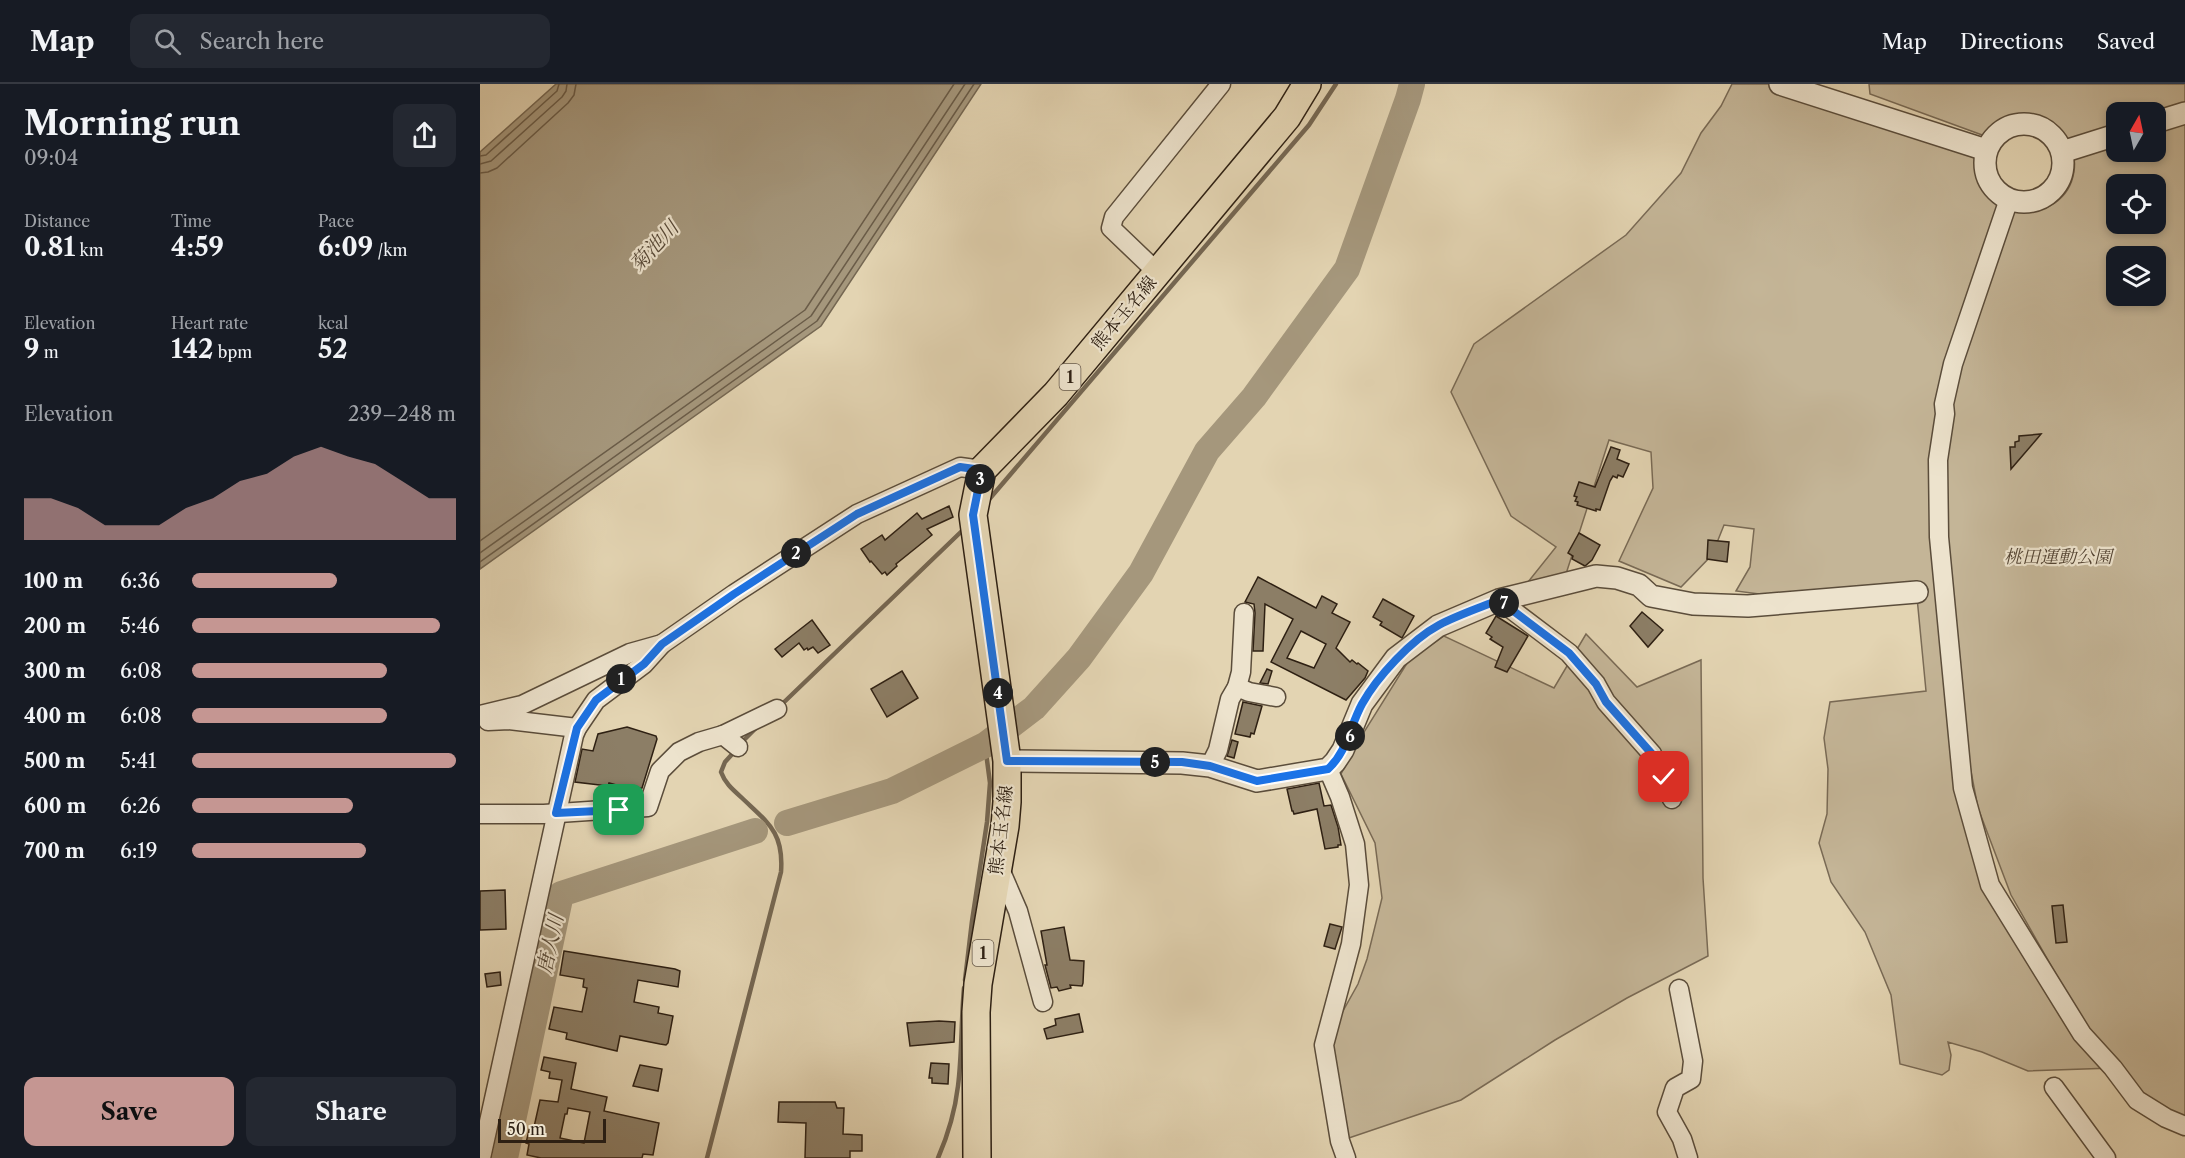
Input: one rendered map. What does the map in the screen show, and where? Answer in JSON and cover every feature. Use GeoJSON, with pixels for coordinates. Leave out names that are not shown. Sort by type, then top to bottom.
{"type":"FeatureCollection","features":[{"type":"Feature","properties":{"kind":"main road","name":"熊本玉名線"},"geometry":{"type":"LineString","coordinates":[[976,1158],[978,984],[1007,802],[1006,756],[973,515],[982,470],[1056,394],[1158,273],[1287,117],[1307,84]]}},
{"type":"Feature","properties":{"kind":"street"},"geometry":{"type":"LineString","coordinates":[[1158,273],[1111,228],[1114,216],[1221,84]]}},
{"type":"Feature","properties":{"kind":"street"},"geometry":{"type":"LineString","coordinates":[[1780,84],[1986,150]]}},
{"type":"Feature","properties":{"kind":"street"},"geometry":{"type":"LineString","coordinates":[[2166,120],[2185,113]]}},
{"type":"Feature","properties":{"kind":"street"},"geometry":{"type":"LineString","coordinates":[[2012,125],[2037,126],[2048,132],[2062,152],[2063,165],[2060,177],[2054,188],[2045,196],[2034,201],[2021,202],[2009,199],[1993,188],[1988,179],[1984,160],[1986,150],[2001,130],[2012,125]]}},
{"type":"Feature","properties":{"kind":"street"},"geometry":{"type":"LineString","coordinates":[[2062,152],[2106,138]]}},
{"type":"Feature","properties":{"kind":"street"},"geometry":{"type":"LineString","coordinates":[[2009,199],[1953,364],[1944,404],[1945,414],[1938,460],[1939,537],[1963,788],[1990,885],[2082,1034],[2113,1068],[2137,1100],[2166,1118],[2185,1126]]}},
{"type":"Feature","properties":{"kind":"street"},"geometry":{"type":"LineString","coordinates":[[481,1158],[556,813],[577,728],[596,700],[644,664],[662,644],[857,514],[960,467],[982,470]]}},
{"type":"Feature","properties":{"kind":"street"},"geometry":{"type":"LineString","coordinates":[[1006,756],[1182,762],[1210,766],[1257,781],[1328,769],[1342,750],[1362,704],[1396,658],[1438,626],[1499,600],[1596,576],[1617,578],[1639,585],[1651,596],[1693,604],[1748,606],[1917,592]]}},
{"type":"Feature","properties":{"kind":"street"},"geometry":{"type":"LineString","coordinates":[[1499,600],[1569,653],[1596,684],[1606,702],[1652,754],[1672,800]]}},
{"type":"Feature","properties":{"kind":"street"},"geometry":{"type":"LineString","coordinates":[[1210,766],[1218,750],[1230,699],[1237,687],[1241,672],[1244,613]]}},
{"type":"Feature","properties":{"kind":"street"},"geometry":{"type":"LineString","coordinates":[[480,715],[522,705],[630,652],[662,644]]}},
{"type":"Feature","properties":{"kind":"street"},"geometry":{"type":"LineString","coordinates":[[1237,687],[1276,697]]}},
{"type":"Feature","properties":{"kind":"street"},"geometry":{"type":"LineString","coordinates":[[480,814],[556,813],[648,807],[656,789],[660,771],[679,752],[699,742],[723,735],[777,709]]}},
{"type":"Feature","properties":{"kind":"street"},"geometry":{"type":"LineString","coordinates":[[480,721],[509,720],[577,728]]}},
{"type":"Feature","properties":{"kind":"street"},"geometry":{"type":"LineString","coordinates":[[723,735],[738,747]]}},
{"type":"Feature","properties":{"kind":"street"},"geometry":{"type":"LineString","coordinates":[[1328,769],[1340,797],[1355,844],[1359,885],[1351,944],[1324,1046],[1340,1141],[1346,1158]]}},
{"type":"Feature","properties":{"kind":"street"},"geometry":{"type":"LineString","coordinates":[[998,866],[1018,911],[1043,1002]]}},
{"type":"Feature","properties":{"kind":"street"},"geometry":{"type":"LineString","coordinates":[[1679,989],[1693,1061],[1691,1079],[1675,1088],[1667,1112],[1682,1139],[1688,1158]]}},
{"type":"Feature","properties":{"kind":"street"},"geometry":{"type":"LineString","coordinates":[[2054,1087],[2106,1158]]}},
{"type":"Feature","properties":{"kind":"green space","name":"桃田運動公園"},"geometry":{"type":"Polygon","coordinates":[[[1732,84],[1780,84],[1980,148],[1981,173],[1987,188],[1993,194],[2009,199],[1966,328],[2011,209],[2036,210],[2055,203],[2068,189],[2074,172],[2073,154],[2066,137],[2051,123],[2028,116],[2015,116],[1999,123],[1985,136],[1870,94],[1869,84],[2185,84],[2185,1126],[2166,1118],[2137,1100],[2087,1029],[2011,895],[1978,808],[1955,688],[1953,688],[1963,783],[1990,885],[2065,1007],[2076,1030],[2113,1068],[2028,1071],[1982,1052],[1948,1042],[1951,1055],[1949,1070],[1942,1075],[1900,1064],[1891,995],[1865,932],[1831,882],[1819,843],[1827,814],[1828,769],[1824,738],[1830,702],[1926,691],[1916,587],[1767,595],[1736,591],[1750,567],[1754,529],[1724,525],[1712,555],[1681,587],[1619,561],[1653,488],[1651,452],[1609,440],[1565,577],[1528,582],[1556,547],[1511,516],[1451,392],[1474,344],[1626,235],[1681,173],[1701,133],[1721,106],[1732,84]]]}},
{"type":"Feature","properties":{"kind":"green space"},"geometry":{"type":"Polygon","coordinates":[[[1586,634],[1637,687],[1701,660],[1703,878],[1708,956],[1627,998],[1555,1040],[1461,1100],[1340,1141],[1324,1045],[1358,984],[1367,959],[1382,898],[1375,843],[1341,774],[1359,740],[1409,660],[1444,636],[1554,688],[1586,634]]]}},
{"type":"Feature","properties":{"kind":"water","name":"菊池川"},"geometry":{"type":"Polygon","coordinates":[[[556,84],[981,84],[821,326],[480,569],[480,152],[556,84]]]}},
{"type":"Feature","properties":{"kind":"building"},"geometry":{"type":"Polygon","coordinates":[[[2041,434],[2011,469],[2010,447],[2015,447],[2019,436],[2041,434]]]}},
{"type":"Feature","properties":{"kind":"building"},"geometry":{"type":"Polygon","coordinates":[[[1611,447],[1620,450],[1617,459],[1629,464],[1623,477],[1613,476],[1600,510],[1596,509],[1596,511],[1577,505],[1578,502],[1575,501],[1577,497],[1574,496],[1579,482],[1595,487],[1611,447]]]}},
{"type":"Feature","properties":{"kind":"building"},"geometry":{"type":"Polygon","coordinates":[[[949,506],[953,517],[927,529],[932,535],[896,564],[897,566],[887,575],[885,572],[882,574],[870,562],[861,549],[882,535],[885,540],[917,513],[922,519],[949,506]]]}},
{"type":"Feature","properties":{"kind":"building"},"geometry":{"type":"Polygon","coordinates":[[[1579,533],[1600,545],[1592,560],[1585,566],[1572,559],[1573,556],[1568,553],[1579,533]]]}},
{"type":"Feature","properties":{"kind":"building"},"geometry":{"type":"Polygon","coordinates":[[[1708,540],[1729,542],[1727,562],[1707,559],[1708,540]]]}},
{"type":"Feature","properties":{"kind":"building"},"geometry":{"type":"Polygon","coordinates":[[[1258,577],[1316,608],[1322,596],[1337,604],[1332,613],[1350,622],[1336,648],[1350,662],[1352,660],[1358,663],[1368,671],[1365,678],[1346,700],[1271,662],[1293,619],[1265,604],[1263,651],[1253,651],[1254,604],[1245,602],[1258,577]],[[1301,631],[1287,658],[1314,668],[1326,644],[1301,631]]]}},
{"type":"Feature","properties":{"kind":"building"},"geometry":{"type":"Polygon","coordinates":[[[1383,599],[1414,616],[1402,638],[1380,625],[1382,622],[1373,617],[1383,599]]]}},
{"type":"Feature","properties":{"kind":"building"},"geometry":{"type":"Polygon","coordinates":[[[1642,612],[1663,630],[1648,647],[1630,626],[1642,612]]]}},
{"type":"Feature","properties":{"kind":"building"},"geometry":{"type":"Polygon","coordinates":[[[1496,616],[1528,636],[1507,672],[1495,667],[1503,647],[1490,639],[1492,637],[1486,633],[1496,616]]]}},
{"type":"Feature","properties":{"kind":"building"},"geometry":{"type":"Polygon","coordinates":[[[812,620],[830,645],[818,653],[813,647],[804,650],[799,643],[782,657],[775,649],[812,620]]]}},
{"type":"Feature","properties":{"kind":"building"},"geometry":{"type":"Polygon","coordinates":[[[1267,669],[1272,671],[1268,684],[1260,683],[1267,669]]]}},
{"type":"Feature","properties":{"kind":"building"},"geometry":{"type":"Polygon","coordinates":[[[902,671],[918,698],[887,717],[871,689],[902,671]]]}},
{"type":"Feature","properties":{"kind":"building"},"geometry":{"type":"Polygon","coordinates":[[[1243,702],[1262,706],[1254,734],[1251,733],[1250,737],[1235,734],[1243,702]]]}},
{"type":"Feature","properties":{"kind":"building"},"geometry":{"type":"Polygon","coordinates":[[[627,727],[656,736],[657,739],[642,788],[631,789],[609,783],[608,786],[575,782],[582,749],[593,751],[598,734],[627,727]]]}},
{"type":"Feature","properties":{"kind":"building"},"geometry":{"type":"Polygon","coordinates":[[[1232,740],[1238,742],[1234,758],[1227,756],[1232,740]]]}},
{"type":"Feature","properties":{"kind":"building"},"geometry":{"type":"Polygon","coordinates":[[[1319,783],[1324,806],[1331,805],[1338,827],[1341,845],[1338,847],[1325,849],[1317,809],[1294,814],[1292,811],[1287,789],[1319,783]]]}},
{"type":"Feature","properties":{"kind":"building"},"geometry":{"type":"Polygon","coordinates":[[[505,890],[506,929],[480,930],[480,891],[505,890]]]}},
{"type":"Feature","properties":{"kind":"building"},"geometry":{"type":"Polygon","coordinates":[[[2063,905],[2067,942],[2056,943],[2052,906],[2063,905]]]}},
{"type":"Feature","properties":{"kind":"building"},"geometry":{"type":"Polygon","coordinates":[[[1330,924],[1342,927],[1335,949],[1324,946],[1330,924]]]}},
{"type":"Feature","properties":{"kind":"building"},"geometry":{"type":"Polygon","coordinates":[[[1064,927],[1070,960],[1084,961],[1083,983],[1082,986],[1070,985],[1071,988],[1059,991],[1057,987],[1051,988],[1045,965],[1047,965],[1041,931],[1064,927]]]}},
{"type":"Feature","properties":{"kind":"building"},"geometry":{"type":"Polygon","coordinates":[[[564,951],[680,971],[678,987],[638,980],[634,1002],[659,1007],[658,1013],[673,1016],[668,1043],[666,1045],[620,1036],[617,1051],[566,1039],[567,1033],[549,1029],[554,1007],[582,1012],[587,988],[583,987],[584,979],[560,975],[564,951]]]}},
{"type":"Feature","properties":{"kind":"building"},"geometry":{"type":"Polygon","coordinates":[[[500,972],[501,985],[487,987],[485,974],[500,972]]]}},
{"type":"Feature","properties":{"kind":"building"},"geometry":{"type":"Polygon","coordinates":[[[1079,1014],[1083,1032],[1047,1039],[1044,1029],[1056,1025],[1055,1019],[1079,1014]]]}},
{"type":"Feature","properties":{"kind":"building"},"geometry":{"type":"Polygon","coordinates":[[[955,1022],[954,1042],[910,1046],[907,1023],[955,1022]]]}},
{"type":"Feature","properties":{"kind":"building"},"geometry":{"type":"Polygon","coordinates":[[[544,1057],[576,1063],[571,1089],[607,1097],[604,1111],[659,1123],[653,1155],[643,1154],[642,1158],[541,1158],[527,1155],[529,1144],[526,1143],[530,1126],[534,1127],[540,1100],[558,1102],[562,1080],[549,1078],[550,1072],[541,1070],[544,1057]],[[568,1108],[560,1138],[584,1143],[590,1112],[568,1108]]]}},
{"type":"Feature","properties":{"kind":"building"},"geometry":{"type":"Polygon","coordinates":[[[931,1063],[949,1064],[948,1084],[932,1083],[932,1078],[929,1078],[931,1063]]]}},
{"type":"Feature","properties":{"kind":"building"},"geometry":{"type":"Polygon","coordinates":[[[640,1065],[662,1069],[658,1091],[633,1086],[640,1065]]]}},
{"type":"Feature","properties":{"kind":"building"},"geometry":{"type":"Polygon","coordinates":[[[779,1102],[835,1102],[837,1108],[844,1108],[843,1134],[862,1135],[862,1151],[850,1151],[850,1158],[805,1158],[806,1123],[778,1122],[779,1102]]]}},
{"type":"Feature","properties":{"kind":"waterway"},"geometry":{"type":"LineString","coordinates":[[986,503],[1309,125],[1336,84]]}},
{"type":"Feature","properties":{"kind":"waterway"},"geometry":{"type":"LineString","coordinates":[[787,823],[892,791],[985,745],[1034,708],[1079,658],[1141,573],[1207,451],[1254,397],[1347,269],[1412,84]]}},
{"type":"Feature","properties":{"kind":"waterway"},"geometry":{"type":"LineString","coordinates":[[779,707],[965,528]]}},
{"type":"Feature","properties":{"kind":"waterway"},"geometry":{"type":"LineString","coordinates":[[740,744],[757,727]]}},
{"type":"Feature","properties":{"kind":"waterway"},"geometry":{"type":"LineString","coordinates":[[965,980],[987,822],[990,783],[985,745]]}},
{"type":"Feature","properties":{"kind":"waterway"},"geometry":{"type":"LineString","coordinates":[[707,1158],[781,872],[780,847],[772,829],[729,786],[721,772],[725,762],[735,751]]}},
{"type":"Feature","properties":{"kind":"waterway","name":"唐人川"},"geometry":{"type":"LineString","coordinates":[[505,1158],[561,894],[755,831]]}},
{"type":"Feature","properties":{"kind":"waterway"},"geometry":{"type":"LineString","coordinates":[[938,1158],[951,1123],[957,1095],[964,988]]}},
{"type":"Feature","properties":{"kind":"route"},"geometry":{"type":"LineString","coordinates":[[619,810],[556,813],[574,735],[596,700],[644,664],[662,644],[857,514],[960,467],[982,470],[973,515],[1007,761],[1182,762],[1210,766],[1257,781],[1328,769],[1335,762],[1349,737],[1362,704],[1396,658],[1438,626],[1499,600],[1569,653],[1596,684],[1606,702],[1652,754],[1664,777]]}}]}
